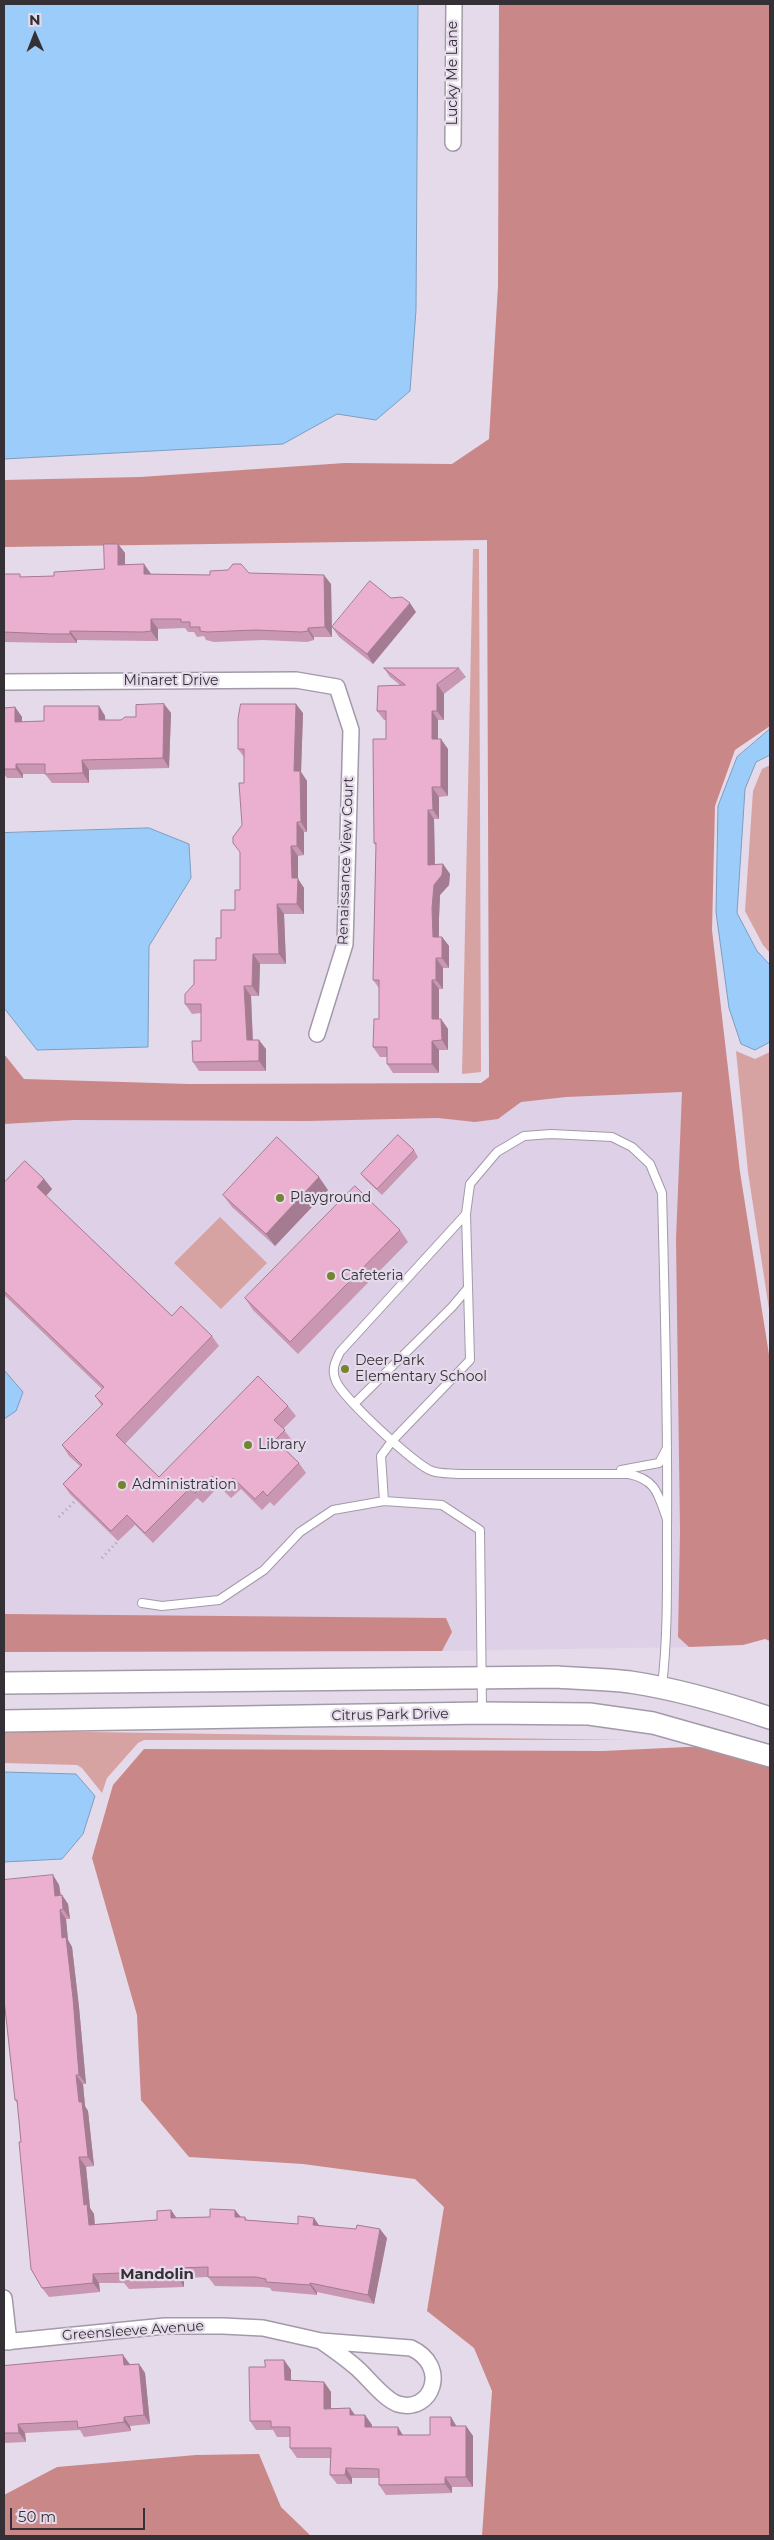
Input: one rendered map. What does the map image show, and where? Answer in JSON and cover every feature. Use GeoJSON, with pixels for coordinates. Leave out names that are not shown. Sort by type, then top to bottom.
{"type":"FeatureCollection","features":[{"type":"Feature","properties":{"kind":"street","name":"Lucky Me Lane"},"geometry":{"type":"LineString","coordinates":[[453,143],[454,4]]}},
{"type":"Feature","properties":{"kind":"street","name":"Minaret Drive"},"geometry":{"type":"LineString","coordinates":[[4,682],[296,680],[337,687]]}},
{"type":"Feature","properties":{"kind":"street","name":"Renaissance View Court"},"geometry":{"type":"LineString","coordinates":[[317,1034],[345,944],[351,730],[337,687]]}},
{"type":"Feature","properties":{"kind":"street"},"geometry":{"type":"LineString","coordinates":[[4,1683],[482,1677],[566,1678],[628,1682],[662,1688],[738,1707],[770,1718]]}},
{"type":"Feature","properties":{"kind":"street","name":"Citrus Park Drive"},"geometry":{"type":"LineString","coordinates":[[4,1721],[482,1713],[589,1714],[652,1723],[770,1756]]}},
{"type":"Feature","properties":{"kind":"street"},"geometry":{"type":"LineString","coordinates":[[4,2298],[7,2342]]}},
{"type":"Feature","properties":{"kind":"street","name":"Greensleeve Avenue"},"geometry":{"type":"LineString","coordinates":[[7,2342],[165,2326],[263,2328],[295,2333],[321,2341],[386,2344],[411,2348],[423,2353],[431,2364],[434,2376],[431,2389],[424,2399],[413,2404],[399,2405],[388,2399],[357,2367],[321,2341]]}},
{"type":"Feature","properties":{"kind":"lane"},"geometry":{"type":"LineString","coordinates":[[384,1501],[382,1456],[392,1441],[470,1360],[466,1214],[470,1184],[497,1152],[524,1136],[551,1134],[612,1137],[632,1147],[650,1164],[662,1193],[667,1446],[666,1653],[662,1688]]}},
{"type":"Feature","properties":{"kind":"lane"},"geometry":{"type":"LineString","coordinates":[[466,1214],[340,1352],[333,1365],[336,1382],[412,1460],[432,1471],[459,1474],[629,1474],[643,1477],[656,1488],[667,1519]]}},
{"type":"Feature","properties":{"kind":"lane"},"geometry":{"type":"LineString","coordinates":[[355,1403],[452,1307],[468,1288]]}},
{"type":"Feature","properties":{"kind":"lane"},"geometry":{"type":"LineString","coordinates":[[596,1474],[659,1463],[667,1446]]}},
{"type":"Feature","properties":{"kind":"lane"},"geometry":{"type":"LineString","coordinates":[[142,1603],[162,1606],[218,1600],[264,1570],[300,1532],[333,1510],[384,1501],[442,1505],[480,1530],[482,1713]]}},
{"type":"Feature","properties":{"kind":"path"},"geometry":{"type":"LineString","coordinates":[[59,1517],[76,1500]]}},
{"type":"Feature","properties":{"kind":"path"},"geometry":{"type":"LineString","coordinates":[[102,1558],[118,1541]]}},
{"type":"Feature","properties":{"kind":"shaded area"},"geometry":{"type":"Polygon","coordinates":[[[499,4],[770,4],[770,726],[735,750],[715,806],[712,930],[740,1172],[770,1361],[770,1641],[765,1639],[743,1645],[689,1647],[678,1637],[680,1531],[676,1239],[682,1092],[566,1097],[521,1102],[498,1119],[475,1122],[438,1118],[307,1121],[74,1120],[4,1124],[4,1054],[24,1079],[189,1084],[481,1083],[489,1077],[487,540],[4,547],[4,480],[140,477],[345,463],[452,464],[489,439],[498,286],[499,4]]]}},
{"type":"Feature","properties":{"kind":"shaded area"},"geometry":{"type":"Polygon","coordinates":[[[473,549],[479,549],[481,1072],[462,1074],[473,549]]]}},
{"type":"Feature","properties":{"kind":"shaded area"},"geometry":{"type":"Polygon","coordinates":[[[770,765],[770,953],[763,945],[745,911],[753,791],[762,769],[770,765]]]}},
{"type":"Feature","properties":{"kind":"shaded area"},"geometry":{"type":"Polygon","coordinates":[[[736,1051],[755,1059],[770,1052],[770,1316],[748,1172],[736,1051]]]}},
{"type":"Feature","properties":{"kind":"shaded area","name":"Deer Park Elementary School"},"geometry":{"type":"Polygon","coordinates":[[[685,1083],[689,1647],[442,1651],[4,1652],[4,1092],[685,1083]]]}},
{"type":"Feature","properties":{"kind":"shaded area"},"geometry":{"type":"Polygon","coordinates":[[[220,1217],[267,1263],[221,1309],[174,1263],[220,1217]]]}},
{"type":"Feature","properties":{"kind":"shaded area"},"geometry":{"type":"Polygon","coordinates":[[[4,1614],[446,1618],[452,1632],[442,1651],[4,1652],[4,1614]]]}},
{"type":"Feature","properties":{"kind":"shaded area"},"geometry":{"type":"Polygon","coordinates":[[[4,1732],[627,1740],[144,1740],[138,1743],[107,1778],[102,1793],[82,1768],[77,1765],[4,1763],[4,1732]]]}},
{"type":"Feature","properties":{"kind":"shaded area"},"geometry":{"type":"Polygon","coordinates":[[[770,1743],[770,2536],[482,2536],[492,2391],[474,2348],[427,2311],[444,2207],[415,2179],[303,2164],[189,2157],[141,2100],[137,2015],[92,1858],[113,1785],[144,1749],[603,1751],[770,1743]]]}},
{"type":"Feature","properties":{"kind":"shaded area"},"geometry":{"type":"Polygon","coordinates":[[[259,2454],[281,2507],[311,2536],[4,2536],[4,2495],[57,2467],[196,2455],[259,2454]]]}},
{"type":"Feature","properties":{"kind":"water"},"geometry":{"type":"Polygon","coordinates":[[[4,4],[418,4],[416,310],[410,391],[376,420],[337,414],[283,444],[4,459],[4,4]]]}},
{"type":"Feature","properties":{"kind":"water"},"geometry":{"type":"Polygon","coordinates":[[[770,729],[770,755],[756,762],[745,789],[737,913],[757,951],[770,965],[770,1042],[755,1050],[741,1044],[729,1008],[716,912],[718,806],[737,757],[770,729]]]}},
{"type":"Feature","properties":{"kind":"water"},"geometry":{"type":"Polygon","coordinates":[[[149,828],[189,844],[191,878],[149,946],[148,1047],[37,1050],[4,1008],[4,833],[149,828]]]}},
{"type":"Feature","properties":{"kind":"water"},"geometry":{"type":"Polygon","coordinates":[[[4,1370],[23,1392],[16,1411],[4,1419],[4,1370]]]}},
{"type":"Feature","properties":{"kind":"water"},"geometry":{"type":"Polygon","coordinates":[[[4,1772],[76,1774],[95,1796],[83,1834],[62,1859],[4,1862],[4,1772]]]}},
{"type":"Feature","properties":{"kind":"building"},"geometry":{"type":"Polygon","coordinates":[[[104,544],[118,544],[118,565],[144,564],[144,574],[210,575],[210,571],[228,570],[233,564],[241,564],[249,573],[324,575],[325,627],[308,628],[308,631],[301,632],[256,630],[207,632],[200,631],[200,627],[190,627],[190,622],[181,622],[181,619],[151,619],[151,631],[143,632],[70,631],[70,634],[52,634],[4,632],[4,574],[20,574],[20,577],[54,576],[54,572],[104,569],[104,544]]]}},
{"type":"Feature","properties":{"kind":"building"},"geometry":{"type":"Polygon","coordinates":[[[370,581],[391,598],[402,597],[410,603],[367,654],[332,627],[370,581]]]}},
{"type":"Feature","properties":{"kind":"building"},"geometry":{"type":"Polygon","coordinates":[[[384,668],[459,668],[437,684],[437,711],[432,711],[432,739],[441,739],[441,787],[432,787],[433,810],[428,810],[428,865],[443,864],[442,875],[434,885],[432,908],[433,937],[442,937],[442,958],[436,958],[436,980],[432,980],[432,1019],[441,1019],[442,1040],[432,1041],[432,1064],[387,1064],[387,1047],[373,1047],[374,1019],[379,1019],[379,980],[373,980],[376,843],[374,843],[373,739],[386,739],[386,711],[377,711],[378,686],[405,685],[384,668]]]}},
{"type":"Feature","properties":{"kind":"building"},"geometry":{"type":"Polygon","coordinates":[[[164,704],[163,758],[82,760],[83,773],[45,774],[45,764],[16,764],[16,769],[4,769],[4,708],[15,707],[15,722],[44,721],[44,706],[99,706],[99,720],[121,720],[125,717],[136,717],[136,705],[164,704]]]}},
{"type":"Feature","properties":{"kind":"building"},"geometry":{"type":"Polygon","coordinates":[[[241,704],[296,704],[294,771],[300,771],[301,822],[297,822],[297,846],[291,846],[292,878],[298,878],[297,904],[277,904],[279,954],[253,954],[252,986],[244,986],[247,1040],[259,1040],[259,1061],[193,1062],[192,1041],[201,1041],[201,1004],[185,1004],[185,994],[194,984],[194,960],[216,960],[216,938],[221,938],[221,910],[235,910],[235,890],[240,890],[240,852],[233,843],[233,837],[242,825],[239,783],[244,783],[244,749],[238,749],[238,719],[241,704]]]}},
{"type":"Feature","properties":{"kind":"building"},"geometry":{"type":"Polygon","coordinates":[[[398,1135],[414,1150],[377,1189],[361,1174],[398,1135]]]}},
{"type":"Feature","properties":{"kind":"building","name":"Playground"},"geometry":{"type":"Polygon","coordinates":[[[277,1137],[319,1177],[266,1234],[223,1195],[277,1137]]]}},
{"type":"Feature","properties":{"kind":"building"},"geometry":{"type":"Polygon","coordinates":[[[25,1161],[44,1179],[37,1187],[172,1316],[181,1306],[212,1336],[116,1435],[159,1477],[258,1376],[288,1406],[274,1420],[285,1430],[275,1440],[299,1463],[267,1496],[263,1491],[255,1499],[233,1478],[224,1488],[212,1476],[195,1493],[190,1488],[145,1533],[127,1515],[111,1531],[63,1484],[82,1465],[62,1445],[103,1404],[95,1396],[104,1387],[4,1291],[4,1183],[25,1161]]]}},
{"type":"Feature","properties":{"kind":"building","name":"Cafeteria"},"geometry":{"type":"Polygon","coordinates":[[[355,1186],[400,1230],[290,1342],[245,1298],[355,1186]]]}},
{"type":"Feature","properties":{"kind":"building"},"geometry":{"type":"Polygon","coordinates":[[[53,1875],[55,1896],[62,1895],[63,1909],[60,1910],[62,1938],[66,1937],[73,1998],[79,2075],[76,2075],[79,2102],[82,2102],[88,2157],[79,2157],[84,2205],[87,2204],[89,2225],[157,2220],[157,2211],[171,2210],[171,2218],[210,2217],[210,2209],[235,2210],[235,2217],[245,2217],[245,2220],[298,2224],[298,2216],[314,2218],[313,2225],[356,2229],[357,2225],[380,2229],[368,2295],[310,2283],[310,2285],[266,2282],[266,2279],[256,2277],[208,2277],[208,2267],[177,2268],[178,2278],[122,2280],[122,2273],[93,2274],[93,2283],[42,2288],[31,2269],[17,2100],[15,2100],[4,1999],[4,1880],[53,1875]]]}},
{"type":"Feature","properties":{"kind":"building"},"geometry":{"type":"Polygon","coordinates":[[[123,2355],[124,2365],[139,2364],[144,2415],[124,2417],[124,2422],[78,2428],[77,2421],[18,2424],[19,2433],[4,2433],[4,2366],[123,2355]]]}},
{"type":"Feature","properties":{"kind":"building"},"geometry":{"type":"Polygon","coordinates":[[[265,2360],[284,2360],[285,2380],[324,2382],[324,2409],[350,2408],[350,2415],[365,2415],[365,2427],[398,2427],[398,2435],[430,2435],[430,2417],[451,2417],[451,2426],[466,2426],[466,2477],[445,2477],[445,2484],[379,2485],[379,2469],[346,2468],[345,2475],[330,2475],[331,2448],[290,2448],[290,2427],[271,2427],[271,2421],[250,2421],[249,2367],[265,2367],[265,2360]]]}},
{"type":"Feature","properties":{"kind":"place","name":"Playground"},"geometry":{"type":"Point","coordinates":[280,1198]}},
{"type":"Feature","properties":{"kind":"place","name":"Cafeteria"},"geometry":{"type":"Point","coordinates":[331,1276]}},
{"type":"Feature","properties":{"kind":"place","name":"Deer Park Elementary School"},"geometry":{"type":"Point","coordinates":[345,1369]}},
{"type":"Feature","properties":{"kind":"place","name":"Library"},"geometry":{"type":"Point","coordinates":[248,1445]}},
{"type":"Feature","properties":{"kind":"place","name":"Administration"},"geometry":{"type":"Point","coordinates":[122,1485]}},
{"type":"Feature","properties":{"kind":"district","name":"Mandolin"},"geometry":{"type":"Point","coordinates":[157,2275]}}]}
